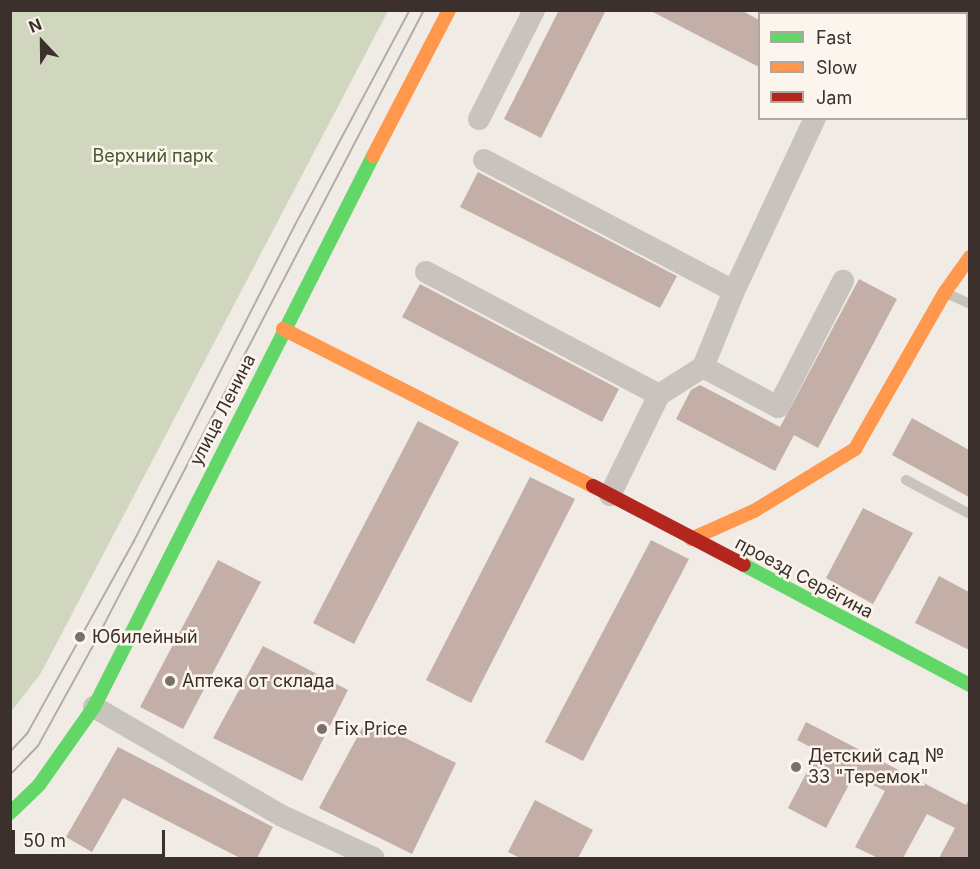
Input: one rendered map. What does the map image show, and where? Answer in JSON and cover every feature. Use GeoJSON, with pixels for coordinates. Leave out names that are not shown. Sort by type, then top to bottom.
{"type":"FeatureCollection","features":[{"type":"Feature","properties":{"kind":"street","name":"улица Ленина"},"geometry":{"type":"LineString","coordinates":[[10,813],[39,785],[94,707],[284,329],[449,10]]}},
{"type":"Feature","properties":{"kind":"street"},"geometry":{"type":"LineString","coordinates":[[479,119],[534,10]]}},
{"type":"Feature","properties":{"kind":"street"},"geometry":{"type":"LineString","coordinates":[[616,498],[659,395],[703,367],[734,291],[814,120]]}},
{"type":"Feature","properties":{"kind":"street"},"geometry":{"type":"LineString","coordinates":[[484,160],[734,291]]}},
{"type":"Feature","properties":{"kind":"street"},"geometry":{"type":"LineString","coordinates":[[691,539],[754,511],[855,449],[945,292],[969,257]]}},
{"type":"Feature","properties":{"kind":"street"},"geometry":{"type":"LineString","coordinates":[[426,273],[659,395]]}},
{"type":"Feature","properties":{"kind":"street"},"geometry":{"type":"LineString","coordinates":[[703,367],[778,408],[843,280]]}},
{"type":"Feature","properties":{"kind":"street","name":"проезд Серёгина"},"geometry":{"type":"LineString","coordinates":[[284,329],[616,498],[969,685]]}},
{"type":"Feature","properties":{"kind":"street"},"geometry":{"type":"LineString","coordinates":[[94,707],[280,815],[373,858]]}},
{"type":"Feature","properties":{"kind":"lane"},"geometry":{"type":"LineString","coordinates":[[945,292],[969,304]]}},
{"type":"Feature","properties":{"kind":"lane"},"geometry":{"type":"LineString","coordinates":[[906,480],[969,514]]}},
{"type":"Feature","properties":{"kind":"green space","name":"Верхний парк"},"geometry":{"type":"Polygon","coordinates":[[[11,10],[388,11],[41,673],[11,712],[11,10]]]}},
{"type":"Feature","properties":{"kind":"building"},"geometry":{"type":"Polygon","coordinates":[[[559,10],[606,10],[541,138],[504,119],[559,10]]]}},
{"type":"Feature","properties":{"kind":"building"},"geometry":{"type":"Polygon","coordinates":[[[649,10],[741,10],[758,19],[758,66],[649,10]]]}},
{"type":"Feature","properties":{"kind":"building"},"geometry":{"type":"Polygon","coordinates":[[[478,172],[677,276],[660,308],[460,207],[478,172]]]}},
{"type":"Feature","properties":{"kind":"building"},"geometry":{"type":"Polygon","coordinates":[[[859,279],[897,299],[818,448],[794,435],[775,471],[676,419],[691,390],[700,385],[780,427],[859,279]]]}},
{"type":"Feature","properties":{"kind":"building"},"geometry":{"type":"Polygon","coordinates":[[[420,284],[619,389],[602,422],[402,317],[420,284]]]}},
{"type":"Feature","properties":{"kind":"building"},"geometry":{"type":"Polygon","coordinates":[[[912,418],[969,450],[969,497],[892,455],[912,418]]]}},
{"type":"Feature","properties":{"kind":"building"},"geometry":{"type":"Polygon","coordinates":[[[418,421],[459,442],[354,644],[313,623],[418,421]]]}},
{"type":"Feature","properties":{"kind":"building"},"geometry":{"type":"Polygon","coordinates":[[[530,477],[575,499],[471,703],[426,680],[530,477]]]}},
{"type":"Feature","properties":{"kind":"building"},"geometry":{"type":"Polygon","coordinates":[[[863,508],[913,533],[873,604],[826,578],[863,508]]]}},
{"type":"Feature","properties":{"kind":"building"},"geometry":{"type":"Polygon","coordinates":[[[651,540],[689,559],[583,761],[545,742],[651,540]]]}},
{"type":"Feature","properties":{"kind":"building"},"geometry":{"type":"Polygon","coordinates":[[[218,560],[261,582],[183,729],[140,707],[218,560]]]}},
{"type":"Feature","properties":{"kind":"building"},"geometry":{"type":"Polygon","coordinates":[[[939,576],[969,592],[969,650],[915,623],[939,576]]]}},
{"type":"Feature","properties":{"kind":"building"},"geometry":{"type":"Polygon","coordinates":[[[263,646],[348,690],[302,781],[213,738],[263,646]]]}},
{"type":"Feature","properties":{"kind":"building"},"geometry":{"type":"Polygon","coordinates":[[[367,719],[456,763],[412,854],[319,808],[367,719]]]}},
{"type":"Feature","properties":{"kind":"building"},"geometry":{"type":"Polygon","coordinates":[[[806,722],[966,805],[969,799],[969,858],[939,858],[955,828],[927,814],[903,858],[878,858],[855,847],[885,791],[854,775],[826,828],[788,808],[818,751],[797,740],[806,722]]]}},
{"type":"Feature","properties":{"kind":"building"},"geometry":{"type":"Polygon","coordinates":[[[118,747],[273,827],[257,858],[240,858],[123,798],[92,852],[66,837],[118,747]]]}},
{"type":"Feature","properties":{"kind":"building"},"geometry":{"type":"Polygon","coordinates":[[[535,800],[593,830],[578,858],[520,858],[508,852],[535,800]]]}},
{"type":"Feature","properties":{"kind":"tram line"},"geometry":{"type":"LineString","coordinates":[[10,752],[27,734],[134,541],[295,225],[410,10]]}},
{"type":"Feature","properties":{"kind":"tram line"},"geometry":{"type":"LineString","coordinates":[[10,775],[38,746],[94,644],[424,10]]}},
{"type":"Feature","properties":{"kind":"traffic: fast"},"geometry":{"type":"LineString","coordinates":[[10,813],[39,785],[94,707],[373,156]]}},
{"type":"Feature","properties":{"kind":"traffic: fast"},"geometry":{"type":"LineString","coordinates":[[744,565],[970,685]]}},
{"type":"Feature","properties":{"kind":"traffic: slow"},"geometry":{"type":"LineString","coordinates":[[373,156],[449,10]]}},
{"type":"Feature","properties":{"kind":"traffic: slow"},"geometry":{"type":"LineString","coordinates":[[691,539],[754,511],[855,449],[945,292],[970,257]]}},
{"type":"Feature","properties":{"kind":"traffic: slow"},"geometry":{"type":"LineString","coordinates":[[283,329],[593,486]]}},
{"type":"Feature","properties":{"kind":"traffic: jam"},"geometry":{"type":"LineString","coordinates":[[593,486],[744,565]]}},
{"type":"Feature","properties":{"kind":"place","name":"Юбилейный"},"geometry":{"type":"Point","coordinates":[80,637]}},
{"type":"Feature","properties":{"kind":"place","name":"Аптека от склада"},"geometry":{"type":"Point","coordinates":[170,681]}},
{"type":"Feature","properties":{"kind":"place","name":"Fix Price"},"geometry":{"type":"Point","coordinates":[322,729]}},
{"type":"Feature","properties":{"kind":"place","name":"Детский сад № 33 \"Теремок\""},"geometry":{"type":"Point","coordinates":[796,767]}}]}
